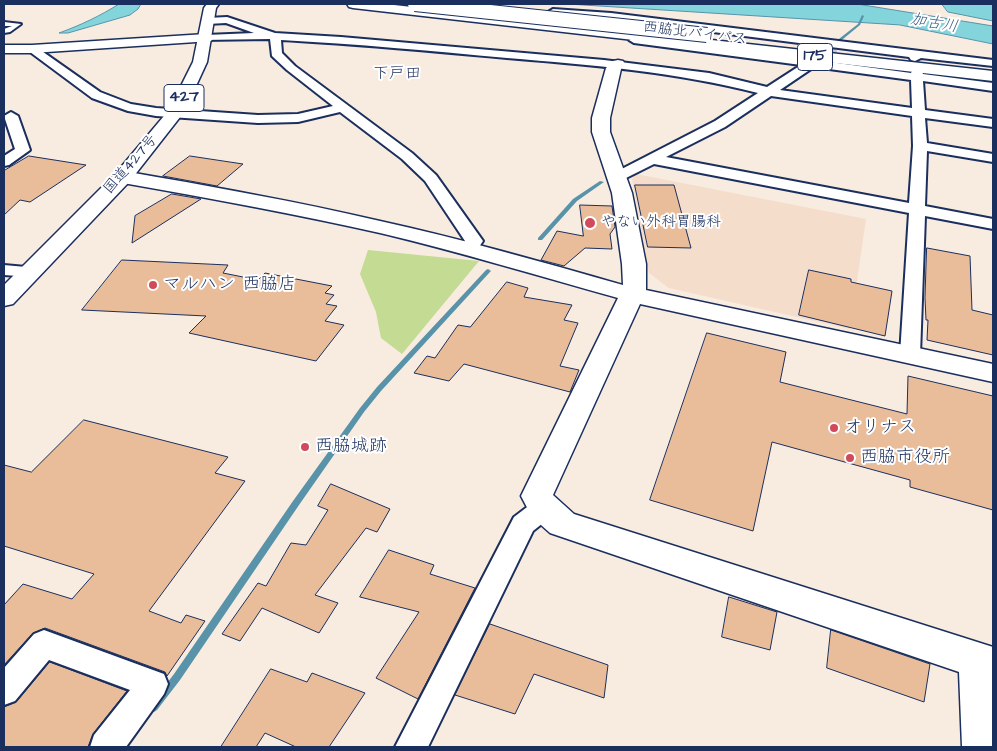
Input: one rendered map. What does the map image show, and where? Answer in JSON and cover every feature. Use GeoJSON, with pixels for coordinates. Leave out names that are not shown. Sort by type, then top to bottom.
{"type":"FeatureCollection","features":[{"type":"Feature","properties":{"kind":"main road","name":"国道427号"},"geometry":{"type":"LineString","coordinates":[[4,299],[123,177],[176,112],[197,69],[213,4]]}},
{"type":"Feature","properties":{"kind":"main road","name":"175"},"geometry":{"type":"LineString","coordinates":[[352,4],[620,34],[635,38],[993,76]]}},
{"type":"Feature","properties":{"kind":"main road","name":"西脇北バイパス"},"geometry":{"type":"LineString","coordinates":[[415,4],[707,34],[993,70]]}},
{"type":"Feature","properties":{"kind":"main road","name":"175"},"geometry":{"type":"LineString","coordinates":[[455,4],[707,34]]}},
{"type":"Feature","properties":{"kind":"main road"},"geometry":{"type":"LineString","coordinates":[[4,49],[32,49],[206,38]]}},
{"type":"Feature","properties":{"kind":"main road"},"geometry":{"type":"LineString","coordinates":[[618,64],[614,68],[602,118],[601,132],[622,193],[634,264],[633,295],[536,496],[544,508],[562,524],[986,662],[983,747]]}},
{"type":"Feature","properties":{"kind":"main road"},"geometry":{"type":"LineString","coordinates":[[123,177],[334,217],[469,249],[633,295],[993,373]]}},
{"type":"Feature","properties":{"kind":"street"},"geometry":{"type":"LineString","coordinates":[[430,4],[570,18],[637,17]]}},
{"type":"Feature","properties":{"kind":"street"},"geometry":{"type":"LineString","coordinates":[[476,4],[637,17],[835,46],[993,63]]}},
{"type":"Feature","properties":{"kind":"street"},"geometry":{"type":"LineString","coordinates":[[620,34],[637,17]]}},
{"type":"Feature","properties":{"kind":"street"},"geometry":{"type":"LineString","coordinates":[[208,21],[227,20],[275,37]]}},
{"type":"Feature","properties":{"kind":"street"},"geometry":{"type":"LineString","coordinates":[[275,37],[276,54],[306,81],[407,156],[431,178],[474,241],[469,249]]}},
{"type":"Feature","properties":{"kind":"street"},"geometry":{"type":"LineString","coordinates":[[206,38],[275,37],[443,48],[618,64],[709,77],[767,92],[993,123]]}},
{"type":"Feature","properties":{"kind":"street"},"geometry":{"type":"LineString","coordinates":[[618,64],[621,64],[629,45],[635,38],[917,74],[993,87]]}},
{"type":"Feature","properties":{"kind":"street"},"geometry":{"type":"LineString","coordinates":[[32,49],[96,95],[128,107],[156,112],[176,112],[258,120],[298,118],[343,107]]}},
{"type":"Feature","properties":{"kind":"street"},"geometry":{"type":"LineString","coordinates":[[617,177],[720,124],[815,61]]}},
{"type":"Feature","properties":{"kind":"street"},"geometry":{"type":"LineString","coordinates":[[910,355],[920,146],[917,74]]}},
{"type":"Feature","properties":{"kind":"street"},"geometry":{"type":"LineString","coordinates":[[4,162],[24,150],[6,115]]}},
{"type":"Feature","properties":{"kind":"street"},"geometry":{"type":"LineString","coordinates":[[920,146],[993,158]]}},
{"type":"Feature","properties":{"kind":"street"},"geometry":{"type":"LineString","coordinates":[[651,159],[993,224]]}},
{"type":"Feature","properties":{"kind":"street"},"geometry":{"type":"LineString","coordinates":[[4,270],[32,272]]}},
{"type":"Feature","properties":{"kind":"street"},"geometry":{"type":"LineString","coordinates":[[411,747],[523,524],[544,508]]}},
{"type":"Feature","properties":{"kind":"street"},"geometry":{"type":"LineString","coordinates":[[4,690],[44,644],[153,684],[106,747]]}},
{"type":"Feature","properties":{"kind":"lane"},"geometry":{"type":"LineString","coordinates":[[4,24],[18,24],[8,31],[4,31]]}},
{"type":"Feature","properties":{"kind":"shaded area"},"geometry":{"type":"Polygon","coordinates":[[[636,174],[866,219],[850,329],[669,288],[649,273],[632,179],[636,174]]]}},
{"type":"Feature","properties":{"kind":"green space"},"geometry":{"type":"Polygon","coordinates":[[[368,250],[479,261],[402,354],[381,338],[376,312],[360,274],[368,250]]]}},
{"type":"Feature","properties":{"kind":"water"},"geometry":{"type":"Polygon","coordinates":[[[119,4],[141,4],[130,15],[68,33],[59,33],[90,20],[119,4]]]}},
{"type":"Feature","properties":{"kind":"water","name":"加古川"},"geometry":{"type":"Polygon","coordinates":[[[568,4],[857,4],[993,26],[993,44],[900,25],[568,4]]]}},
{"type":"Feature","properties":{"kind":"water"},"geometry":{"type":"Polygon","coordinates":[[[942,4],[993,4],[993,21],[948,12],[942,4]]]}},
{"type":"Feature","properties":{"kind":"building"},"geometry":{"type":"Polygon","coordinates":[[[29,156],[86,165],[30,202],[20,200],[4,215],[4,171],[29,156]]]}},
{"type":"Feature","properties":{"kind":"building"},"geometry":{"type":"Polygon","coordinates":[[[190,156],[243,164],[217,186],[163,176],[190,156]]]}},
{"type":"Feature","properties":{"kind":"building"},"geometry":{"type":"Polygon","coordinates":[[[635,185],[674,185],[691,248],[648,247],[635,185]]]}},
{"type":"Feature","properties":{"kind":"building"},"geometry":{"type":"Polygon","coordinates":[[[172,194],[201,199],[132,243],[135,216],[172,194]]]}},
{"type":"Feature","properties":{"kind":"building"},"geometry":{"type":"Polygon","coordinates":[[[580,205],[612,206],[615,227],[610,234],[612,249],[585,248],[564,266],[541,260],[557,231],[583,236],[580,205]]]}},
{"type":"Feature","properties":{"kind":"building"},"geometry":{"type":"Polygon","coordinates":[[[927,248],[970,256],[972,310],[993,315],[993,355],[927,340],[928,320],[926,320],[925,298],[927,248]]]}},
{"type":"Feature","properties":{"kind":"building"},"geometry":{"type":"Polygon","coordinates":[[[122,260],[228,265],[223,273],[258,280],[265,273],[332,286],[325,293],[334,295],[326,304],[337,306],[325,321],[344,325],[316,361],[189,333],[206,316],[82,310],[122,260]]]}},
{"type":"Feature","properties":{"kind":"building"},"geometry":{"type":"Polygon","coordinates":[[[809,270],[851,279],[851,282],[892,291],[885,336],[799,315],[809,270]]]}},
{"type":"Feature","properties":{"kind":"building"},"geometry":{"type":"Polygon","coordinates":[[[507,282],[528,288],[524,297],[572,305],[564,320],[578,323],[560,366],[579,370],[570,392],[464,364],[449,381],[414,373],[427,356],[435,358],[458,325],[470,327],[507,282]]]}},
{"type":"Feature","properties":{"kind":"building","name":"オリナス"},"geometry":{"type":"Polygon","coordinates":[[[707,333],[786,352],[780,382],[907,414],[908,376],[993,396],[993,510],[910,487],[910,480],[772,442],[753,531],[650,500],[707,333]]]}},
{"type":"Feature","properties":{"kind":"building"},"geometry":{"type":"Polygon","coordinates":[[[84,420],[228,457],[215,473],[245,481],[149,611],[181,623],[186,615],[205,621],[167,676],[165,672],[45,628],[33,633],[4,665],[4,605],[23,584],[72,599],[94,574],[4,546],[4,465],[31,472],[84,420]]]}},
{"type":"Feature","properties":{"kind":"building"},"geometry":{"type":"Polygon","coordinates":[[[331,484],[390,509],[377,532],[366,528],[315,595],[338,603],[319,633],[262,608],[240,641],[222,634],[258,583],[266,586],[291,543],[306,545],[328,510],[318,506],[331,484]]]}},
{"type":"Feature","properties":{"kind":"building"},"geometry":{"type":"Polygon","coordinates":[[[389,550],[434,565],[430,574],[475,588],[418,699],[376,678],[419,612],[360,597],[389,550]]]}},
{"type":"Feature","properties":{"kind":"building"},"geometry":{"type":"Polygon","coordinates":[[[729,597],[777,612],[770,650],[722,637],[729,597]]]}},
{"type":"Feature","properties":{"kind":"building"},"geometry":{"type":"Polygon","coordinates":[[[490,624],[608,665],[604,698],[534,674],[515,714],[455,695],[490,624]]]}},
{"type":"Feature","properties":{"kind":"building"},"geometry":{"type":"Polygon","coordinates":[[[831,630],[930,664],[924,702],[827,668],[831,630]]]}},
{"type":"Feature","properties":{"kind":"building"},"geometry":{"type":"Polygon","coordinates":[[[50,662],[127,691],[93,734],[88,747],[4,747],[4,707],[16,702],[50,662]]]}},
{"type":"Feature","properties":{"kind":"building"},"geometry":{"type":"Polygon","coordinates":[[[271,669],[307,682],[312,673],[365,693],[329,747],[296,747],[265,733],[256,747],[221,747],[271,669]]]}},
{"type":"Feature","properties":{"kind":"waterway"},"geometry":{"type":"LineString","coordinates":[[836,43],[859,24],[863,16]]}},
{"type":"Feature","properties":{"kind":"waterway"},"geometry":{"type":"LineString","coordinates":[[540,239],[575,200],[602,182]]}},
{"type":"Feature","properties":{"kind":"waterway"},"geometry":{"type":"LineString","coordinates":[[154,707],[177,677],[362,410],[379,389],[488,271]]}},
{"type":"Feature","properties":{"kind":"tunnel"},"geometry":{"type":"LineString","coordinates":[[817,60],[834,47]]}},
{"type":"Feature","properties":{"kind":"place","name":"やない外科胃腸科"},"geometry":{"type":"Point","coordinates":[590,223]}},
{"type":"Feature","properties":{"kind":"place","name":"マルハン 西脇店"},"geometry":{"type":"Point","coordinates":[153,285]}},
{"type":"Feature","properties":{"kind":"place","name":"オリナス"},"geometry":{"type":"Point","coordinates":[834,428]}},
{"type":"Feature","properties":{"kind":"place","name":"西脇城跡"},"geometry":{"type":"Point","coordinates":[305,447]}},
{"type":"Feature","properties":{"kind":"place","name":"西脇市役所"},"geometry":{"type":"Point","coordinates":[850,458]}},
{"type":"Feature","properties":{"kind":"district","name":"下戸田"},"geometry":{"type":"Point","coordinates":[397,75]}}]}
